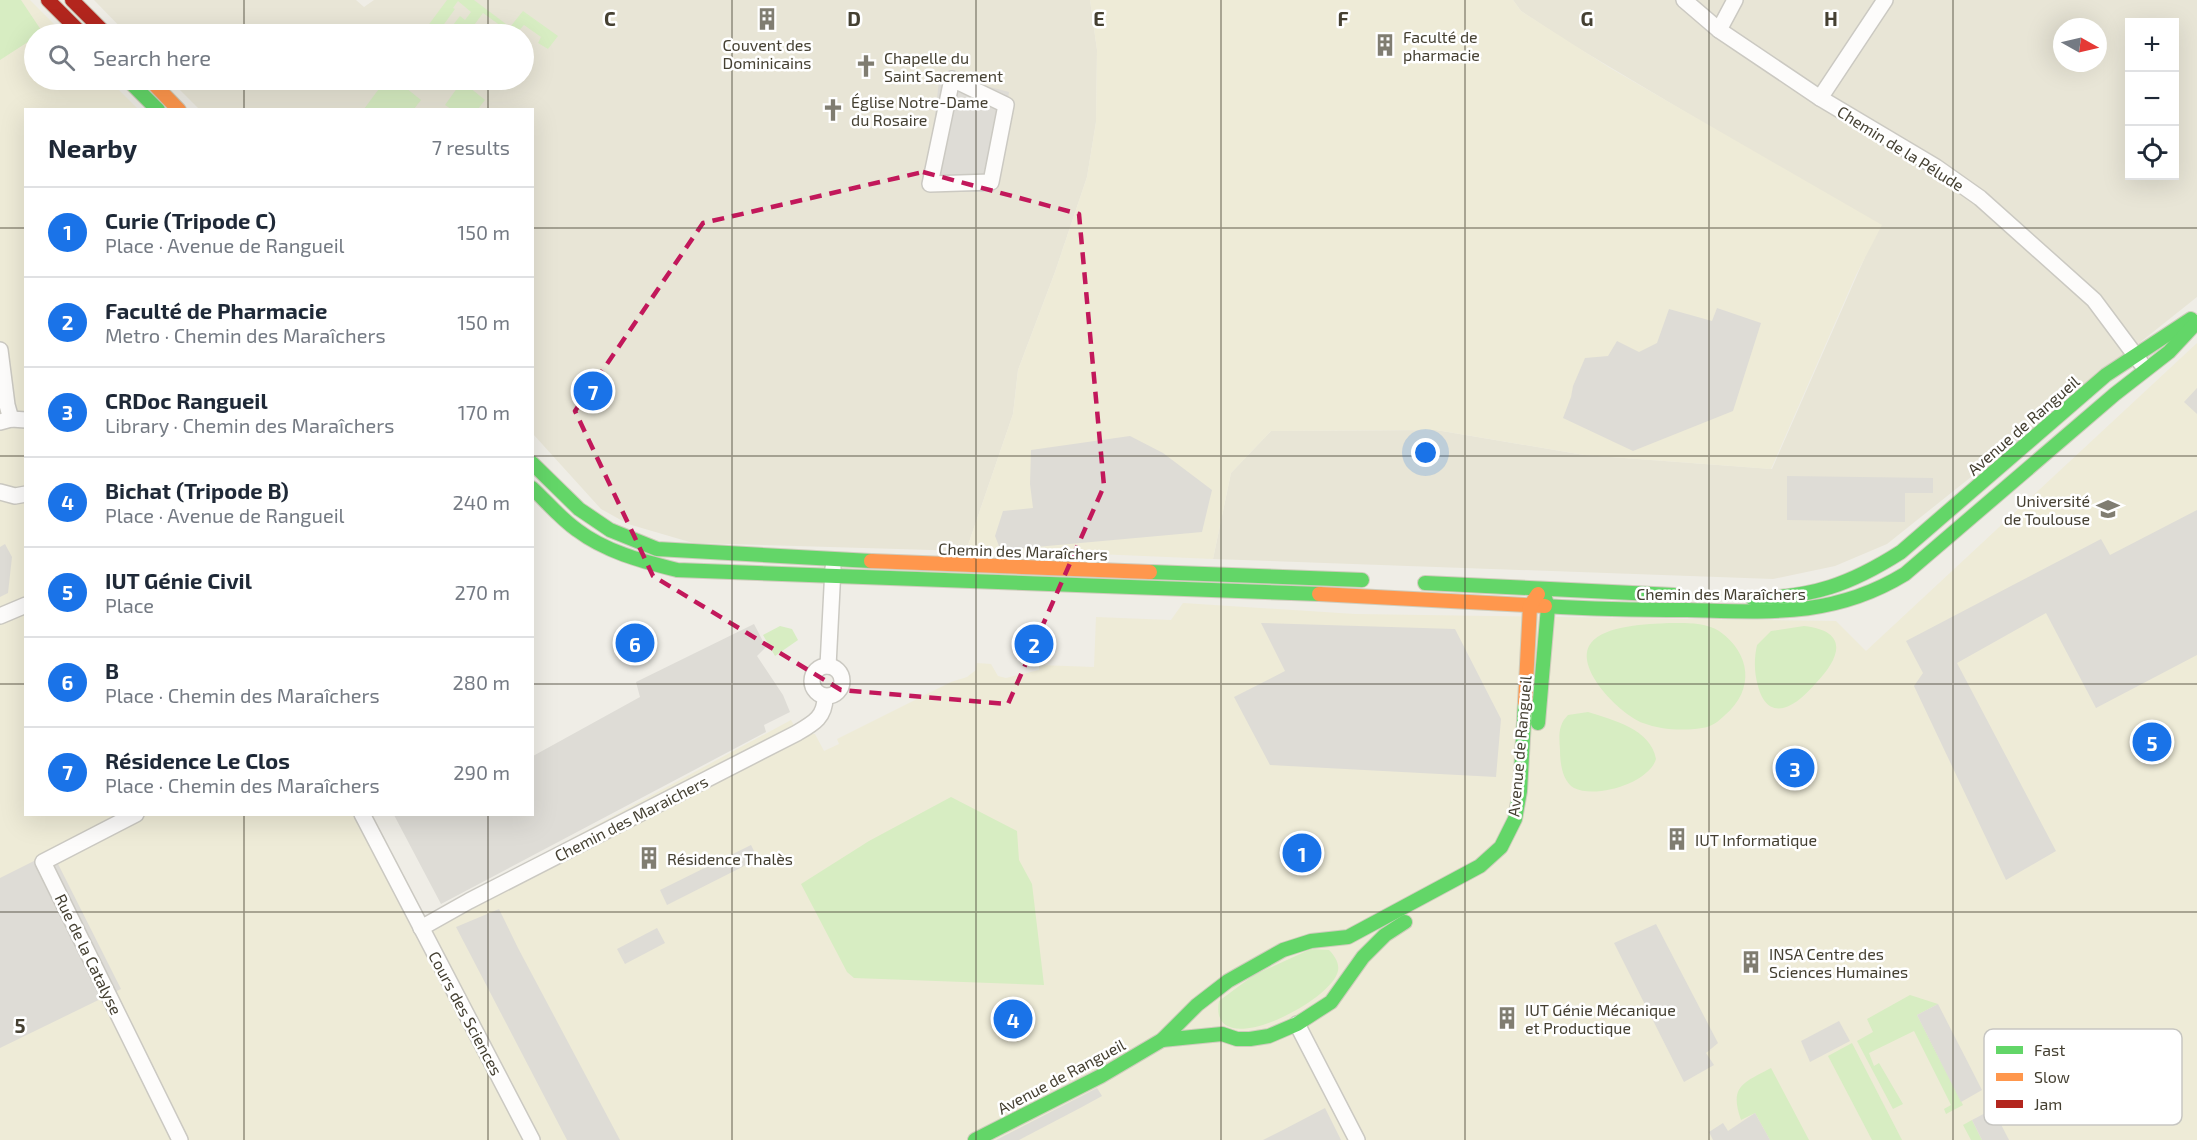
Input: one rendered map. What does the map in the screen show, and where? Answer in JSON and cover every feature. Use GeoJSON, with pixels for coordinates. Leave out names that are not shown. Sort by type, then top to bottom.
{"type":"FeatureCollection","features":[{"type":"Feature","properties":{"kind":"street"},"geometry":{"type":"LineString","coordinates":[[48,0],[72,24]]}},
{"type":"Feature","properties":{"kind":"street"},"geometry":{"type":"LineString","coordinates":[[72,0],[96,24]]}},
{"type":"Feature","properties":{"kind":"street","name":"Chemin de la Pélude"},"geometry":{"type":"LineString","coordinates":[[1684,0],[1719,30],[1820,98],[1936,167],[1980,198],[2094,300],[2147,371]]}},
{"type":"Feature","properties":{"kind":"street"},"geometry":{"type":"LineString","coordinates":[[1719,30],[1736,0]]}},
{"type":"Feature","properties":{"kind":"street"},"geometry":{"type":"LineString","coordinates":[[1820,98],[1885,0]]}},
{"type":"Feature","properties":{"kind":"street"},"geometry":{"type":"LineString","coordinates":[[952,79],[1006,105],[991,183],[930,184],[952,79]]}},
{"type":"Feature","properties":{"kind":"street"},"geometry":{"type":"LineString","coordinates":[[138,90],[156,108]]}},
{"type":"Feature","properties":{"kind":"street"},"geometry":{"type":"LineString","coordinates":[[160,90],[177,108]]}},
{"type":"Feature","properties":{"kind":"street","name":"Avenue de Rangueil"},"geometry":{"type":"LineString","coordinates":[[1877,568],[1901,552],[2106,375],[2197,315]]}},
{"type":"Feature","properties":{"kind":"street"},"geometry":{"type":"LineString","coordinates":[[2147,371],[2175,348],[2197,322]]}},
{"type":"Feature","properties":{"kind":"street"},"geometry":{"type":"LineString","coordinates":[[0,350],[12,420]]}},
{"type":"Feature","properties":{"kind":"street","name":"Chemin des Maraîchers"},"geometry":{"type":"LineString","coordinates":[[534,490],[577,530],[599,543],[637,560],[677,570],[1421,598],[1548,607],[1785,612],[1852,600],[1890,584],[1905,574],[2115,394],[2147,371]]}},
{"type":"Feature","properties":{"kind":"street","name":"Chemin des Maraîchers"},"geometry":{"type":"LineString","coordinates":[[534,466],[579,509],[626,538],[657,549],[704,554],[942,565],[1376,581]]}},
{"type":"Feature","properties":{"kind":"street"},"geometry":{"type":"LineString","coordinates":[[0,492],[15,496],[24,494]]}},
{"type":"Feature","properties":{"kind":"street"},"geometry":{"type":"LineString","coordinates":[[828,666],[833,559]]}},
{"type":"Feature","properties":{"kind":"street","name":"Chemin des Maraîchers"},"geometry":{"type":"LineString","coordinates":[[1737,597],[1766,598],[1801,594],[1860,577],[1877,568]]}},
{"type":"Feature","properties":{"kind":"street","name":"Chemin des Maraîchers"},"geometry":{"type":"LineString","coordinates":[[1410,582],[1690,596]]}},
{"type":"Feature","properties":{"kind":"street"},"geometry":{"type":"LineString","coordinates":[[1530,606],[1541,588]]}},
{"type":"Feature","properties":{"kind":"street"},"geometry":{"type":"LineString","coordinates":[[1541,588],[1548,607]]}},
{"type":"Feature","properties":{"kind":"street"},"geometry":{"type":"LineString","coordinates":[[0,616],[24,605]]}},
{"type":"Feature","properties":{"kind":"street","name":"Avenue de Rangueil"},"geometry":{"type":"LineString","coordinates":[[975,1140],[1101,1076],[1162,1040],[1197,1005],[1210,1009],[1228,981],[1283,950],[1324,938],[1334,940],[1348,937],[1480,866],[1501,847],[1515,819],[1520,791],[1530,606]]}},
{"type":"Feature","properties":{"kind":"street","name":"Avenue de Rangueil"},"geometry":{"type":"LineString","coordinates":[[1532,803],[1548,607]]}},
{"type":"Feature","properties":{"kind":"street"},"geometry":{"type":"LineString","coordinates":[[828,666],[837,670],[842,683],[834,695],[825,697],[813,689],[811,680],[815,671],[828,666]]}},
{"type":"Feature","properties":{"kind":"street","name":"Chemin des Maraichers"},"geometry":{"type":"LineString","coordinates":[[421,928],[468,901],[819,721],[825,705],[825,697]]}},
{"type":"Feature","properties":{"kind":"street","name":"Rue de la Catalyse"},"geometry":{"type":"LineString","coordinates":[[132,816],[44,862],[180,1140]]}},
{"type":"Feature","properties":{"kind":"street","name":"Cours des Sciences"},"geometry":{"type":"LineString","coordinates":[[363,816],[532,1140]]}},
{"type":"Feature","properties":{"kind":"street","name":"Avenue de Rangueil"},"geometry":{"type":"LineString","coordinates":[[1162,1040],[1222,1034],[1237,1039],[1250,1039],[1269,1036],[1297,1024],[1330,1002],[1363,957],[1385,935],[1419,913],[1494,873]]}},
{"type":"Feature","properties":{"kind":"street"},"geometry":{"type":"LineString","coordinates":[[1334,940],[1348,954],[1348,980]]}},
{"type":"Feature","properties":{"kind":"street"},"geometry":{"type":"LineString","coordinates":[[1210,1009],[1215,1028],[1222,1034]]}},
{"type":"Feature","properties":{"kind":"street"},"geometry":{"type":"LineString","coordinates":[[1297,1024],[1357,1140]]}},
{"type":"Feature","properties":{"kind":"highlighted area"},"geometry":{"type":"Polygon","coordinates":[[[923,172],[1079,214],[1104,486],[1008,704],[841,690],[653,576],[575,411],[703,223],[923,172]]]}},
{"type":"Feature","properties":{"kind":"shaded area","name":"Université de Toulouse"},"geometry":{"type":"Polygon","coordinates":[[[0,0],[30,0],[54,24],[24,24],[24,90],[119,90],[137,108],[24,108],[24,816],[361,816],[413,924],[791,720],[798,733],[815,734],[824,751],[839,744],[837,739],[951,682],[967,677],[976,670],[977,663],[991,664],[998,676],[1006,678],[1039,670],[1039,665],[1094,667],[1096,617],[1171,620],[1183,603],[1355,614],[1836,621],[1866,651],[2197,343],[2197,1140],[0,1140],[0,0]]]}},
{"type":"Feature","properties":{"kind":"shaded area"},"geometry":{"type":"Polygon","coordinates":[[[94,0],[356,0],[364,7],[374,0],[1090,0],[1097,50],[1096,122],[1087,177],[1055,272],[1018,370],[1013,414],[966,551],[693,543],[628,524],[601,509],[534,435],[534,108],[198,108],[180,90],[534,90],[534,24],[117,24],[94,0]]]}},
{"type":"Feature","properties":{"kind":"shaded area"},"geometry":{"type":"Polygon","coordinates":[[[1090,0],[1513,0],[1521,11],[1610,68],[1882,225],[1856,275],[1771,469],[1584,455],[1436,430],[1271,431],[1231,473],[1213,559],[979,549],[966,551],[1013,414],[1018,370],[1055,272],[1087,177],[1096,122],[1097,50],[1090,0]]]}},
{"type":"Feature","properties":{"kind":"shaded area"},"geometry":{"type":"Polygon","coordinates":[[[1513,0],[2197,0],[2197,297],[1887,544],[1835,566],[1773,579],[1213,559],[1231,473],[1271,431],[1436,430],[1584,455],[1772,469],[1865,257],[1734,141],[1568,42],[1521,11],[1513,0]]]}},
{"type":"Feature","properties":{"kind":"shaded area"},"geometry":{"type":"Polygon","coordinates":[[[945,75],[1009,92],[994,192],[926,192],[939,81],[945,75]]]}},
{"type":"Feature","properties":{"kind":"shaded area"},"geometry":{"type":"Polygon","coordinates":[[[1717,308],[1761,323],[1733,411],[1633,451],[1563,418],[1585,358],[1608,356],[1617,341],[1639,352],[1657,343],[1669,309],[1712,321],[1717,308]]]}},
{"type":"Feature","properties":{"kind":"shaded area"},"geometry":{"type":"Polygon","coordinates":[[[2197,388],[2197,414],[2184,402],[2197,388]]]}},
{"type":"Feature","properties":{"kind":"shaded area"},"geometry":{"type":"Polygon","coordinates":[[[1130,436],[1163,453],[1212,490],[1202,532],[1025,548],[1007,549],[999,546],[995,536],[1003,511],[1033,508],[1030,484],[1031,450],[1130,436]]]}},
{"type":"Feature","properties":{"kind":"shaded area"},"geometry":{"type":"Polygon","coordinates":[[[1787,476],[1933,478],[1933,493],[1905,493],[1905,522],[1787,520],[1787,476]]]}},
{"type":"Feature","properties":{"kind":"shaded area"},"geometry":{"type":"Polygon","coordinates":[[[2197,510],[2197,655],[2096,708],[2046,613],[1957,663],[2056,851],[2006,880],[1914,686],[1923,673],[1906,641],[2101,539],[2110,555],[2197,510]]]}},
{"type":"Feature","properties":{"kind":"shaded area"},"geometry":{"type":"Polygon","coordinates":[[[5,544],[12,557],[8,593],[0,597],[0,547],[5,544]]]}},
{"type":"Feature","properties":{"kind":"shaded area"},"geometry":{"type":"Polygon","coordinates":[[[1261,623],[1455,629],[1501,719],[1496,777],[1270,765],[1234,697],[1285,671],[1261,623]]]}},
{"type":"Feature","properties":{"kind":"shaded area"},"geometry":{"type":"Polygon","coordinates":[[[754,624],[766,647],[757,656],[783,695],[790,712],[764,725],[766,732],[441,904],[395,816],[534,816],[534,755],[640,697],[636,682],[754,624]]]}},
{"type":"Feature","properties":{"kind":"shaded area"},"geometry":{"type":"Polygon","coordinates":[[[751,845],[758,859],[667,905],[660,890],[751,845]]]}},
{"type":"Feature","properties":{"kind":"shaded area"},"geometry":{"type":"Polygon","coordinates":[[[52,852],[121,989],[0,1048],[0,878],[52,852]]]}},
{"type":"Feature","properties":{"kind":"shaded area"},"geometry":{"type":"Polygon","coordinates":[[[499,909],[620,1140],[567,1140],[456,927],[499,909]]]}},
{"type":"Feature","properties":{"kind":"shaded area"},"geometry":{"type":"Polygon","coordinates":[[[1656,924],[1718,1043],[1706,1053],[1714,1065],[1684,1082],[1614,943],[1656,924]]]}},
{"type":"Feature","properties":{"kind":"shaded area"},"geometry":{"type":"Polygon","coordinates":[[[657,928],[665,943],[625,964],[617,949],[657,928]]]}},
{"type":"Feature","properties":{"kind":"shaded area"},"geometry":{"type":"Polygon","coordinates":[[[1938,1004],[1982,1090],[1961,1102],[1917,1015],[1938,1004]]]}},
{"type":"Feature","properties":{"kind":"shaded area"},"geometry":{"type":"Polygon","coordinates":[[[1839,1021],[1850,1041],[1810,1062],[1801,1041],[1839,1021]]]}},
{"type":"Feature","properties":{"kind":"shaded area"},"geometry":{"type":"Polygon","coordinates":[[[1097,1088],[1102,1096],[1019,1140],[996,1140],[1097,1088]]]}},
{"type":"Feature","properties":{"kind":"shaded area"},"geometry":{"type":"Polygon","coordinates":[[[1325,1108],[1341,1140],[1263,1140],[1281,1131],[1325,1108]]]}},
{"type":"Feature","properties":{"kind":"shaded area"},"geometry":{"type":"Polygon","coordinates":[[[1755,1113],[1770,1140],[1713,1140],[1709,1132],[1723,1123],[1728,1131],[1755,1113]]]}},
{"type":"Feature","properties":{"kind":"shaded area"},"geometry":{"type":"Polygon","coordinates":[[[1984,1114],[1984,1125],[2001,1125],[2009,1140],[1982,1140],[1972,1120],[1984,1114]]]}},
{"type":"Feature","properties":{"kind":"green space"},"geometry":{"type":"Polygon","coordinates":[[[0,0],[21,0],[37,24],[24,24],[24,44],[0,60],[0,0]]]}},
{"type":"Feature","properties":{"kind":"green space"},"geometry":{"type":"Polygon","coordinates":[[[447,0],[474,0],[506,24],[498,24],[483,13],[475,24],[454,24],[460,16],[465,20],[471,12],[458,1],[444,24],[429,24],[447,0]]]}},
{"type":"Feature","properties":{"kind":"green space"},"geometry":{"type":"Polygon","coordinates":[[[523,11],[558,36],[548,49],[538,43],[541,37],[534,32],[534,24],[512,24],[523,11]]]}},
{"type":"Feature","properties":{"kind":"green space"},"geometry":{"type":"Polygon","coordinates":[[[378,90],[408,90],[421,100],[415,108],[365,108],[378,90]]]}},
{"type":"Feature","properties":{"kind":"green space"},"geometry":{"type":"Polygon","coordinates":[[[456,90],[473,90],[485,100],[479,108],[450,108],[445,105],[456,90]]]}},
{"type":"Feature","properties":{"kind":"green space"},"geometry":{"type":"Polygon","coordinates":[[[1669,623],[1708,626],[1719,631],[1738,650],[1743,661],[1745,683],[1741,694],[1735,705],[1725,715],[1708,727],[1672,729],[1643,723],[1612,700],[1593,677],[1588,664],[1587,653],[1591,643],[1606,632],[1627,627],[1669,623]]]}},
{"type":"Feature","properties":{"kind":"green space"},"geometry":{"type":"Polygon","coordinates":[[[780,626],[792,629],[798,640],[775,656],[763,635],[780,626]]]}},
{"type":"Feature","properties":{"kind":"green space"},"geometry":{"type":"Polygon","coordinates":[[[1804,626],[1828,633],[1834,639],[1835,655],[1825,673],[1801,698],[1783,708],[1773,708],[1763,699],[1758,686],[1755,666],[1757,645],[1771,631],[1804,626]]]}},
{"type":"Feature","properties":{"kind":"green space"},"geometry":{"type":"Polygon","coordinates":[[[1588,712],[1630,727],[1647,740],[1656,759],[1651,768],[1633,782],[1608,790],[1584,791],[1570,785],[1561,765],[1560,731],[1568,715],[1588,712]]]}},
{"type":"Feature","properties":{"kind":"green space"},"geometry":{"type":"Polygon","coordinates":[[[951,797],[1017,831],[1019,860],[1032,884],[1044,985],[854,978],[847,972],[801,884],[869,841],[951,797]]]}},
{"type":"Feature","properties":{"kind":"green space"},"geometry":{"type":"Polygon","coordinates":[[[1311,949],[1329,950],[1338,964],[1337,974],[1328,987],[1312,1000],[1269,1023],[1248,1028],[1231,1027],[1220,1019],[1219,1001],[1254,975],[1311,949]]]}},
{"type":"Feature","properties":{"kind":"green space"},"geometry":{"type":"Polygon","coordinates":[[[1910,995],[1938,1004],[1917,1015],[1963,1105],[1946,1114],[1944,1109],[1951,1105],[1914,1031],[1869,1053],[1874,1066],[1879,1063],[1903,1104],[1893,1109],[1857,1041],[1873,1032],[1867,1019],[1910,995]]]}},
{"type":"Feature","properties":{"kind":"green space"},"geometry":{"type":"Polygon","coordinates":[[[1852,1043],[1902,1140],[1872,1140],[1828,1056],[1852,1043]]]}},
{"type":"Feature","properties":{"kind":"green space"},"geometry":{"type":"Polygon","coordinates":[[[1771,1068],[1809,1140],[1770,1140],[1755,1113],[1741,1120],[1737,1100],[1741,1087],[1771,1068]]]}},
{"type":"Feature","properties":{"kind":"green space"},"geometry":{"type":"Polygon","coordinates":[[[1972,1120],[1982,1140],[1971,1140],[1963,1125],[1972,1120]]]}},
{"type":"Feature","properties":{"kind":"traffic: fast"},"geometry":{"type":"LineString","coordinates":[[138,90],[156,108]]}},
{"type":"Feature","properties":{"kind":"traffic: fast"},"geometry":{"type":"LineString","coordinates":[[1752,598],[1794,595],[1830,587],[1865,573],[1901,552],[2106,375],[2191,319]]}},
{"type":"Feature","properties":{"kind":"traffic: fast"},"geometry":{"type":"LineString","coordinates":[[1545,606],[1634,610],[1772,611],[1825,605],[1878,588],[1905,574],[2115,394],[2169,352],[2197,322]]}},
{"type":"Feature","properties":{"kind":"traffic: fast"},"geometry":{"type":"LineString","coordinates":[[534,465],[579,509],[610,530],[657,549],[871,561]]}},
{"type":"Feature","properties":{"kind":"traffic: fast"},"geometry":{"type":"LineString","coordinates":[[534,490],[565,520],[588,538],[625,555],[677,570],[1319,594]]}},
{"type":"Feature","properties":{"kind":"traffic: fast"},"geometry":{"type":"LineString","coordinates":[[1150,572],[1362,580]]}},
{"type":"Feature","properties":{"kind":"traffic: fast"},"geometry":{"type":"LineString","coordinates":[[1425,583],[1674,595]]}},
{"type":"Feature","properties":{"kind":"traffic: fast"},"geometry":{"type":"LineString","coordinates":[[1538,723],[1548,607],[1543,592]]}},
{"type":"Feature","properties":{"kind":"traffic: fast"},"geometry":{"type":"LineString","coordinates":[[975,1140],[1101,1076],[1162,1040],[1197,1005],[1228,981],[1283,950],[1311,941],[1348,937],[1480,866],[1501,847],[1515,819],[1520,791],[1525,703]]}},
{"type":"Feature","properties":{"kind":"traffic: fast"},"geometry":{"type":"LineString","coordinates":[[1162,1040],[1222,1034],[1237,1039],[1250,1039],[1269,1036],[1297,1024],[1331,1002],[1363,957],[1385,935],[1405,922]]}},
{"type":"Feature","properties":{"kind":"traffic: slow"},"geometry":{"type":"LineString","coordinates":[[160,90],[177,108]]}},
{"type":"Feature","properties":{"kind":"traffic: slow"},"geometry":{"type":"LineString","coordinates":[[871,561],[1150,572]]}},
{"type":"Feature","properties":{"kind":"traffic: slow"},"geometry":{"type":"LineString","coordinates":[[1319,594],[1545,606]]}},
{"type":"Feature","properties":{"kind":"traffic: slow"},"geometry":{"type":"LineString","coordinates":[[1525,703],[1530,606],[1538,594]]}},
{"type":"Feature","properties":{"kind":"traffic: jam"},"geometry":{"type":"LineString","coordinates":[[48,0],[72,24]]}},
{"type":"Feature","properties":{"kind":"traffic: jam"},"geometry":{"type":"LineString","coordinates":[[72,0],[96,24]]}},
{"type":"Feature","properties":{"kind":"place","name":"Couvent des Dominicains"},"geometry":{"type":"Point","coordinates":[767,19]}},
{"type":"Feature","properties":{"kind":"place","name":"Faculté de pharmacie"},"geometry":{"type":"Point","coordinates":[1385,45]}},
{"type":"Feature","properties":{"kind":"place","name":"Chapelle du Saint Sacrement"},"geometry":{"type":"Point","coordinates":[866,66]}},
{"type":"Feature","properties":{"kind":"place","name":"Église Notre-Dame du Rosaire"},"geometry":{"type":"Point","coordinates":[833,110]}},
{"type":"Feature","properties":{"kind":"place","name":"Résidence Le Clos"},"geometry":{"type":"Point","coordinates":[593,391]}},
{"type":"Feature","properties":{"kind":"place","name":"Université de Toulouse"},"geometry":{"type":"Point","coordinates":[2108,509]}},
{"type":"Feature","properties":{"kind":"place","name":"B"},"geometry":{"type":"Point","coordinates":[635,643]}},
{"type":"Feature","properties":{"kind":"place","name":"Faculté de Pharmacie"},"geometry":{"type":"Point","coordinates":[1034,644]}},
{"type":"Feature","properties":{"kind":"place","name":"IUT Génie Civil"},"geometry":{"type":"Point","coordinates":[2152,742]}},
{"type":"Feature","properties":{"kind":"place","name":"CRDoc Rangueil"},"geometry":{"type":"Point","coordinates":[1795,768]}},
{"type":"Feature","properties":{"kind":"place","name":"IUT Informatique"},"geometry":{"type":"Point","coordinates":[1677,839]}},
{"type":"Feature","properties":{"kind":"place","name":"Curie (Tripode C)"},"geometry":{"type":"Point","coordinates":[1302,853]}},
{"type":"Feature","properties":{"kind":"place","name":"Résidence Thalès"},"geometry":{"type":"Point","coordinates":[649,858]}},
{"type":"Feature","properties":{"kind":"place","name":"INSA Centre des Sciences Humaines"},"geometry":{"type":"Point","coordinates":[1751,962]}},
{"type":"Feature","properties":{"kind":"place","name":"IUT Génie Mécanique et Productique"},"geometry":{"type":"Point","coordinates":[1507,1018]}},
{"type":"Feature","properties":{"kind":"place","name":"Bichat (Tripode B)"},"geometry":{"type":"Point","coordinates":[1013,1019]}}]}
